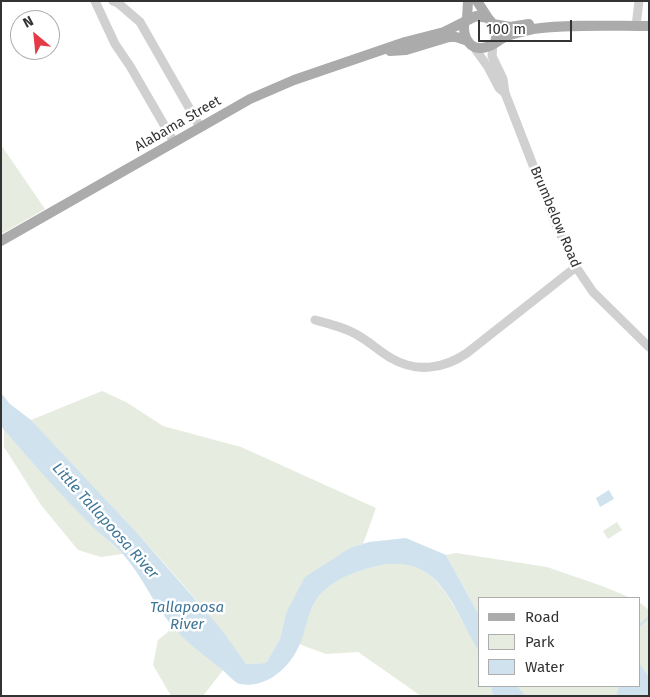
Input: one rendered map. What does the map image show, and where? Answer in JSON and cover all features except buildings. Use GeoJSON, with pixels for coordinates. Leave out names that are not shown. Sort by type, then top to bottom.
{"type":"FeatureCollection","features":[{"type":"Feature","properties":{"kind":"main road"},"geometry":{"type":"LineString","coordinates":[[468,1],[463,31],[470,43],[480,48],[507,36],[534,29],[610,25],[649,26]]}},
{"type":"Feature","properties":{"kind":"main road"},"geometry":{"type":"LineString","coordinates":[[477,1],[497,32],[494,43]]}},
{"type":"Feature","properties":{"kind":"main road"},"geometry":{"type":"LineString","coordinates":[[466,20],[476,16],[510,27],[569,21],[590,21],[610,25]]}},
{"type":"Feature","properties":{"kind":"main road","name":"Alabama Street"},"geometry":{"type":"LineString","coordinates":[[1,241],[250,99],[294,80],[345,62],[377,53],[405,42],[444,32],[466,20]]}},
{"type":"Feature","properties":{"kind":"main road","name":"Alabama Street"},"geometry":{"type":"LineString","coordinates":[[377,53],[406,50],[449,38],[461,38],[470,43]]}},
{"type":"Feature","properties":{"kind":"street"},"geometry":{"type":"LineString","coordinates":[[95,1],[115,44],[130,66],[174,142]]}},
{"type":"Feature","properties":{"kind":"street"},"geometry":{"type":"LineString","coordinates":[[113,1],[140,22],[200,127]]}},
{"type":"Feature","properties":{"kind":"street"},"geometry":{"type":"LineString","coordinates":[[636,26],[639,1]]}},
{"type":"Feature","properties":{"kind":"street","name":"Brumbelow Road"},"geometry":{"type":"LineString","coordinates":[[470,43],[488,67],[499,88],[505,93]]}},
{"type":"Feature","properties":{"kind":"street","name":"Brumbelow Road"},"geometry":{"type":"LineString","coordinates":[[494,43],[492,56],[503,79],[505,93],[555,222],[576,267],[593,292],[649,347]]}},
{"type":"Feature","properties":{"kind":"street"},"geometry":{"type":"LineString","coordinates":[[316,320],[357,334],[399,362],[419,367],[441,366],[467,353],[576,267]]}},
{"type":"Feature","properties":{"kind":"green space"},"geometry":{"type":"Polygon","coordinates":[[[1,145],[45,209],[1,234],[1,145]]]}},
{"type":"Feature","properties":{"kind":"green space"},"geometry":{"type":"Polygon","coordinates":[[[102,391],[126,402],[163,426],[241,447],[376,508],[363,544],[350,548],[286,613],[280,639],[266,663],[246,664],[170,569],[31,420],[102,391]]]}},
{"type":"Feature","properties":{"kind":"green space"},"geometry":{"type":"Polygon","coordinates":[[[4,430],[62,494],[123,554],[101,557],[78,550],[41,505],[4,447],[4,430]]]}},
{"type":"Feature","properties":{"kind":"green space"},"geometry":{"type":"Polygon","coordinates":[[[617,522],[622,530],[608,539],[603,531],[617,522]]]}},
{"type":"Feature","properties":{"kind":"green space"},"geometry":{"type":"Polygon","coordinates":[[[456,553],[547,567],[629,597],[478,597],[478,613],[446,555],[456,553]]]}},
{"type":"Feature","properties":{"kind":"green space"},"geometry":{"type":"Polygon","coordinates":[[[392,563],[405,564],[417,567],[436,582],[458,613],[478,651],[478,687],[491,687],[493,696],[421,696],[358,652],[326,654],[299,644],[308,616],[318,597],[335,582],[357,571],[392,563]]]}},
{"type":"Feature","properties":{"kind":"green space"},"geometry":{"type":"Polygon","coordinates":[[[640,603],[649,610],[649,677],[641,665],[640,603]]]}},
{"type":"Feature","properties":{"kind":"green space"},"geometry":{"type":"Polygon","coordinates":[[[173,628],[223,670],[203,696],[171,696],[153,665],[158,640],[173,628]]]}},
{"type":"Feature","properties":{"kind":"green space"},"geometry":{"type":"Polygon","coordinates":[[[518,687],[619,687],[616,696],[526,696],[518,687]]]}},
{"type":"Feature","properties":{"kind":"water","name":"Tallapoosa River"},"geometry":{"type":"Polygon","coordinates":[[[1,393],[10,404],[31,420],[137,533],[221,629],[246,664],[266,663],[280,639],[286,613],[305,577],[350,548],[369,542],[406,538],[446,555],[478,613],[478,650],[448,596],[437,582],[424,571],[408,565],[388,564],[356,572],[331,585],[316,600],[300,644],[293,657],[281,671],[258,684],[237,683],[179,633],[160,610],[136,571],[122,553],[69,502],[36,467],[1,425],[1,393]]]}},
{"type":"Feature","properties":{"kind":"water"},"geometry":{"type":"Polygon","coordinates":[[[609,490],[614,499],[600,507],[596,498],[609,490]]]}},
{"type":"Feature","properties":{"kind":"water"},"geometry":{"type":"Polygon","coordinates":[[[641,665],[649,677],[649,696],[616,696],[619,687],[640,687],[641,665]]]}},
{"type":"Feature","properties":{"kind":"water"},"geometry":{"type":"Polygon","coordinates":[[[491,687],[518,687],[526,696],[493,696],[491,687]]]}},
{"type":"Feature","properties":{"kind":"waterway"},"geometry":{"type":"LineString","coordinates":[[640,625],[649,617]]}},
{"type":"Feature","properties":{"kind":"water label","name":"Little Tallapoosa River"},"geometry":{"type":"Point","coordinates":[105,521]}}]}
